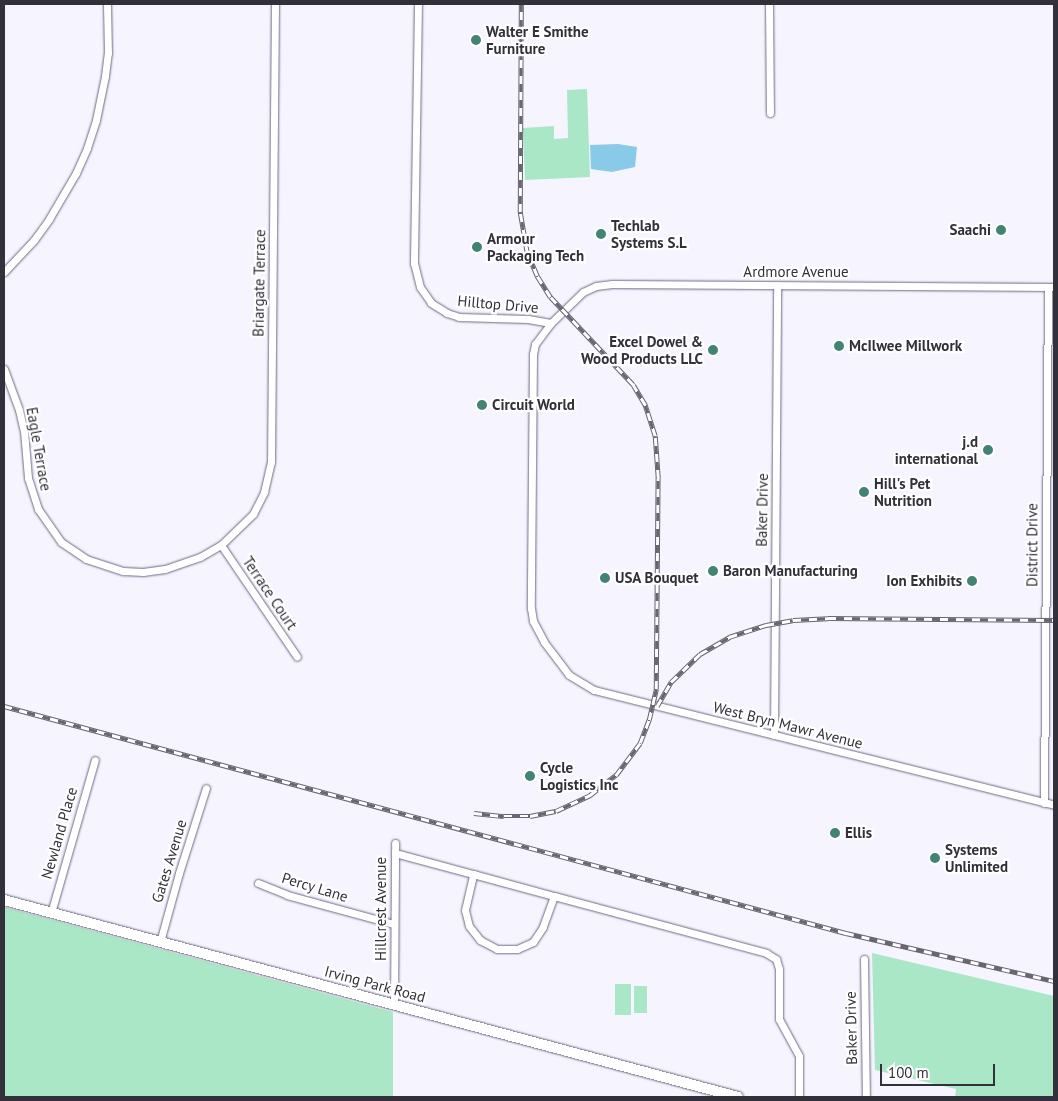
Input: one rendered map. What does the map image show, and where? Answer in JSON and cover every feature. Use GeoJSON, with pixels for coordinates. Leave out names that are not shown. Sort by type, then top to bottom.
{"type":"FeatureCollection","features":[{"type":"Feature","properties":{"kind":"main road","name":"Irving Park Road"},"geometry":{"type":"LineString","coordinates":[[4,900],[738,1097]]}},
{"type":"Feature","properties":{"kind":"street"},"geometry":{"type":"LineString","coordinates":[[4,272],[34,240],[49,219],[68,188],[87,148],[96,120],[105,76],[108,53],[107,4]]}},
{"type":"Feature","properties":{"kind":"street","name":"Briargate Terrace"},"geometry":{"type":"LineString","coordinates":[[52,531],[61,542],[86,559],[123,571],[143,572],[165,569],[200,557],[221,545],[253,514],[264,492],[271,462],[276,4]]}},
{"type":"Feature","properties":{"kind":"street","name":"Hilltop Drive"},"geometry":{"type":"LineString","coordinates":[[418,4],[414,263],[420,287],[432,303],[453,315],[528,319],[550,323],[535,344],[533,354],[531,608],[533,621],[539,634]]}},
{"type":"Feature","properties":{"kind":"street"},"geometry":{"type":"LineString","coordinates":[[769,4],[770,113]]}},
{"type":"Feature","properties":{"kind":"street","name":"Ardmore Avenue"},"geometry":{"type":"LineString","coordinates":[[550,323],[578,296],[596,286],[612,284],[1051,287]]}},
{"type":"Feature","properties":{"kind":"street","name":"Baker Drive"},"geometry":{"type":"LineString","coordinates":[[774,736],[777,285]]}},
{"type":"Feature","properties":{"kind":"street","name":"District Drive"},"geometry":{"type":"LineString","coordinates":[[1044,803],[1051,287]]}},
{"type":"Feature","properties":{"kind":"street","name":"Eagle Terrace"},"geometry":{"type":"LineString","coordinates":[[4,370],[20,410],[30,487],[38,509],[52,531]]}},
{"type":"Feature","properties":{"kind":"street","name":"Terrace Court"},"geometry":{"type":"LineString","coordinates":[[221,545],[297,657]]}},
{"type":"Feature","properties":{"kind":"street","name":"West Bryn Mawr Avenue"},"geometry":{"type":"LineString","coordinates":[[539,634],[569,675],[594,690],[1054,805]]}},
{"type":"Feature","properties":{"kind":"street","name":"Newland Place"},"geometry":{"type":"LineString","coordinates":[[51,913],[95,760]]}},
{"type":"Feature","properties":{"kind":"street","name":"Gates Avenue"},"geometry":{"type":"LineString","coordinates":[[160,942],[179,873],[206,788]]}},
{"type":"Feature","properties":{"kind":"street","name":"Hillcrest Avenue"},"geometry":{"type":"LineString","coordinates":[[394,843],[394,1006]]}},
{"type":"Feature","properties":{"kind":"street"},"geometry":{"type":"LineString","coordinates":[[395,852],[766,953],[776,958],[780,969],[779,1019],[799,1056],[799,1097]]}},
{"type":"Feature","properties":{"kind":"street"},"geometry":{"type":"LineString","coordinates":[[473,874],[465,910],[469,926],[480,940],[498,949],[517,950],[533,942],[544,928],[554,896]]}},
{"type":"Feature","properties":{"kind":"street","name":"Percy Lane"},"geometry":{"type":"LineString","coordinates":[[258,884],[287,895],[394,924]]}},
{"type":"Feature","properties":{"kind":"street","name":"Baker Drive"},"geometry":{"type":"LineString","coordinates":[[864,959],[866,1097]]}},
{"type":"Feature","properties":{"kind":"green space"},"geometry":{"type":"Polygon","coordinates":[[[587,89],[590,177],[525,180],[523,128],[554,126],[554,139],[568,138],[567,90],[587,89]]]}},
{"type":"Feature","properties":{"kind":"green space"},"geometry":{"type":"Polygon","coordinates":[[[4,907],[393,1012],[393,1097],[4,1097],[4,907]]]}},
{"type":"Feature","properties":{"kind":"green space"},"geometry":{"type":"Polygon","coordinates":[[[872,953],[1054,996],[1054,1097],[955,1097],[956,1089],[875,1070],[872,953]]]}},
{"type":"Feature","properties":{"kind":"green space"},"geometry":{"type":"Polygon","coordinates":[[[615,984],[631,984],[631,1015],[615,1015],[615,984]]]}},
{"type":"Feature","properties":{"kind":"green space"},"geometry":{"type":"Polygon","coordinates":[[[634,986],[647,986],[647,1013],[634,1013],[634,986]]]}},
{"type":"Feature","properties":{"kind":"water"},"geometry":{"type":"Polygon","coordinates":[[[618,144],[637,147],[635,167],[612,172],[591,169],[590,145],[618,144]]]}},
{"type":"Feature","properties":{"kind":"railway"},"geometry":{"type":"LineString","coordinates":[[474,813],[530,816],[556,811],[590,795],[616,775],[640,743],[649,720],[656,689],[658,478],[655,436],[645,405],[633,385],[550,297],[537,276],[527,253],[520,212],[521,4]]}},
{"type":"Feature","properties":{"kind":"railway"},"geometry":{"type":"LineString","coordinates":[[657,706],[671,682],[700,654],[729,637],[766,625],[793,620],[828,618],[1054,620]]}},
{"type":"Feature","properties":{"kind":"railway"},"geometry":{"type":"LineString","coordinates":[[4,706],[846,933],[1054,981]]}},
{"type":"Feature","properties":{"kind":"place","name":"Walter E Smithe Furniture"},"geometry":{"type":"Point","coordinates":[476,40]}},
{"type":"Feature","properties":{"kind":"place","name":"Saachi"},"geometry":{"type":"Point","coordinates":[1001,230]}},
{"type":"Feature","properties":{"kind":"place","name":"Techlab Systems S.L"},"geometry":{"type":"Point","coordinates":[601,234]}},
{"type":"Feature","properties":{"kind":"place","name":"Armour Packaging Tech"},"geometry":{"type":"Point","coordinates":[477,247]}},
{"type":"Feature","properties":{"kind":"place","name":"McIlwee Millwork"},"geometry":{"type":"Point","coordinates":[839,346]}},
{"type":"Feature","properties":{"kind":"place","name":"Excel Dowel & Wood Products LLC"},"geometry":{"type":"Point","coordinates":[713,350]}},
{"type":"Feature","properties":{"kind":"place","name":"Circuit World"},"geometry":{"type":"Point","coordinates":[482,405]}},
{"type":"Feature","properties":{"kind":"place","name":"j.d international"},"geometry":{"type":"Point","coordinates":[988,450]}},
{"type":"Feature","properties":{"kind":"place","name":"Hill's Pet Nutrition"},"geometry":{"type":"Point","coordinates":[864,492]}},
{"type":"Feature","properties":{"kind":"place","name":"Baron Manufacturing"},"geometry":{"type":"Point","coordinates":[713,571]}},
{"type":"Feature","properties":{"kind":"place","name":"USA Bouquet"},"geometry":{"type":"Point","coordinates":[605,578]}},
{"type":"Feature","properties":{"kind":"place","name":"Ion Exhibits"},"geometry":{"type":"Point","coordinates":[972,581]}},
{"type":"Feature","properties":{"kind":"place","name":"Cycle Logistics Inc"},"geometry":{"type":"Point","coordinates":[530,776]}},
{"type":"Feature","properties":{"kind":"place","name":"Ellis"},"geometry":{"type":"Point","coordinates":[835,833]}},
{"type":"Feature","properties":{"kind":"place","name":"Systems Unlimited"},"geometry":{"type":"Point","coordinates":[935,858]}}]}
